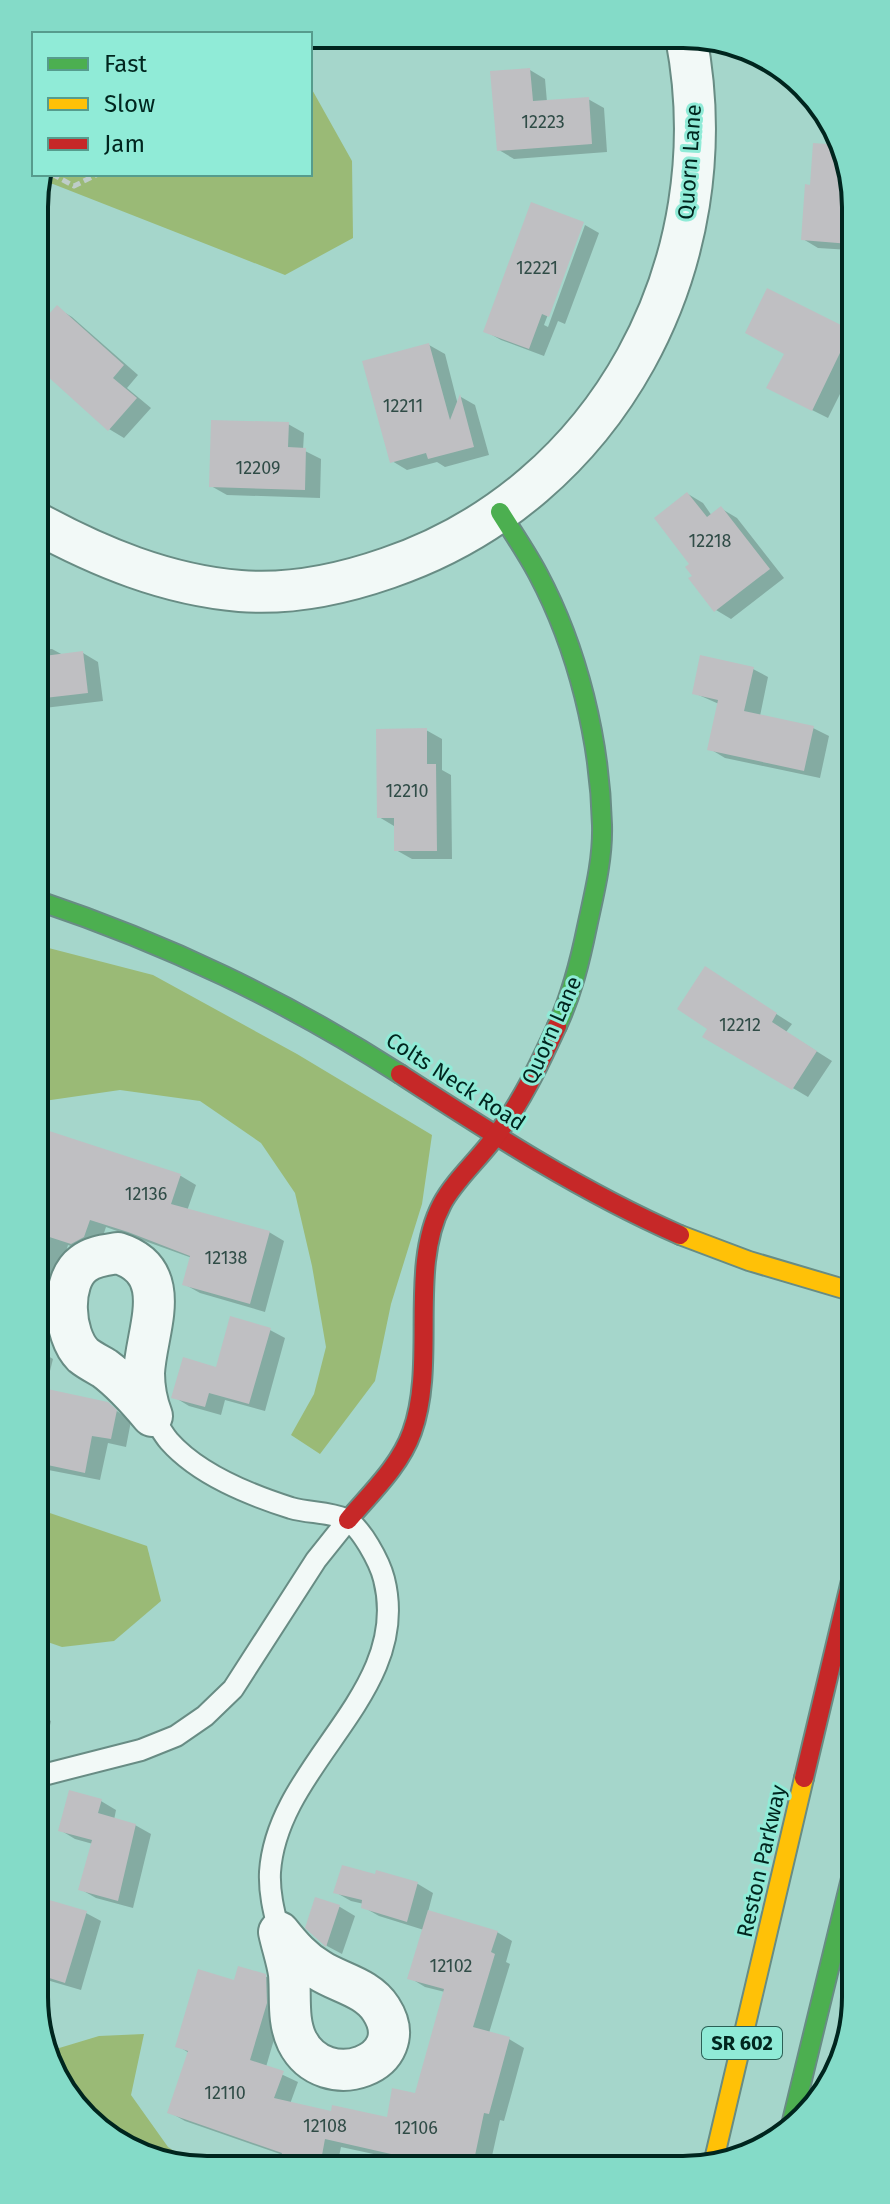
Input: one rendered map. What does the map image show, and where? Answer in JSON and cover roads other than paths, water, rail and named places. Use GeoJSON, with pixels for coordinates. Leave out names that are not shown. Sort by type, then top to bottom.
{"type":"FeatureCollection","features":[{"type":"Feature","properties":{"kind":"street","name":"Quorn Lane"},"geometry":{"type":"LineString","coordinates":[[48,529],[77,545],[137,569],[199,585],[243,591],[302,589],[363,577],[419,558],[500,512],[547,473],[597,418],[630,370],[658,317],[679,258],[691,197],[696,132],[688,48]]}},
{"type":"Feature","properties":{"kind":"street","name":"Quorn Lane"},"geometry":{"type":"LineString","coordinates":[[348,1520],[393,1468],[412,1434],[422,1396],[425,1285],[430,1241],[442,1204],[496,1136],[532,1080],[562,1015],[578,968],[596,887],[602,827],[597,770],[583,694],[560,622],[538,574],[500,512]]}},
{"type":"Feature","properties":{"kind":"street","name":"Colts Neck Road"},"geometry":{"type":"LineString","coordinates":[[48,904],[92,918],[192,960],[292,1008],[391,1066],[496,1136],[582,1188],[670,1233],[758,1265],[842,1289]]}},
{"type":"Feature","properties":{"kind":"street","name":"Reston Parkway"},"geometry":{"type":"LineString","coordinates":[[716,2153],[842,1619]]}},
{"type":"Feature","properties":{"kind":"street","name":"SR 602"},"geometry":{"type":"LineString","coordinates":[[795,2110],[842,1915]]}},
{"type":"Feature","properties":{"kind":"lane"},"geometry":{"type":"LineString","coordinates":[[152,1416],[170,1442],[193,1462],[244,1490],[293,1508],[348,1520],[370,1546],[384,1577],[389,1608],[387,1640],[375,1673],[292,1800],[276,1841],[271,1883],[272,1906],[279,1932]]}},
{"type":"Feature","properties":{"kind":"lane"},"geometry":{"type":"LineString","coordinates":[[48,1775],[141,1750],[176,1736],[205,1716],[233,1689],[316,1560],[348,1520]]}}]}
